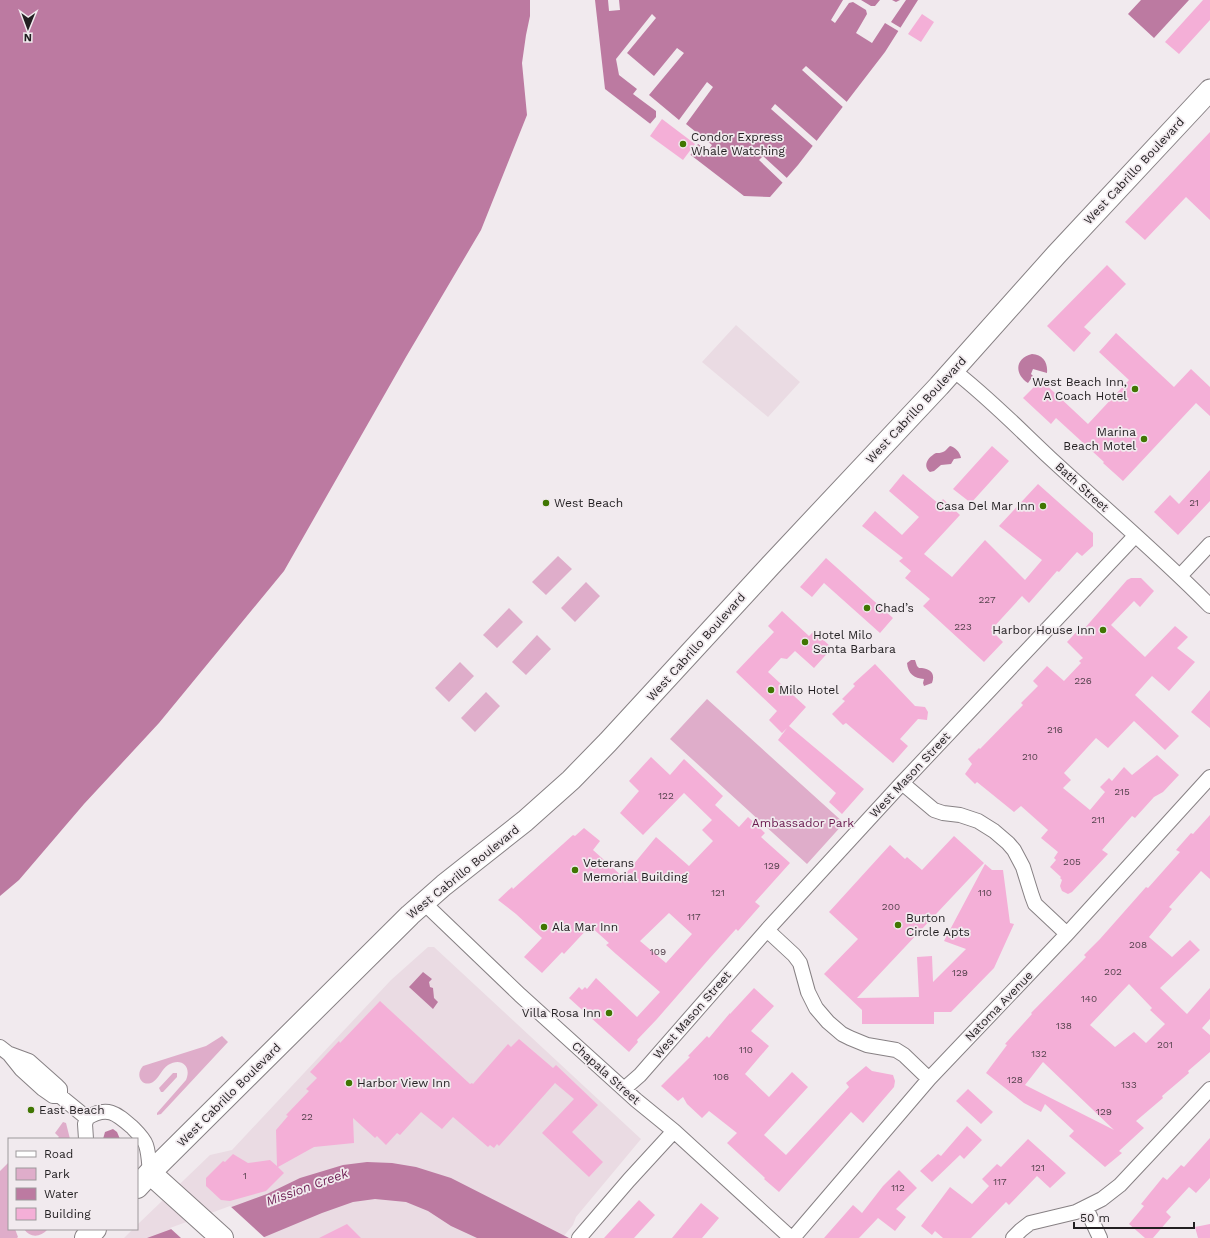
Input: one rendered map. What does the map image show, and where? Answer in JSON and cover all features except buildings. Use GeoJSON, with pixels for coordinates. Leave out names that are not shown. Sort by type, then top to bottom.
{"type":"FeatureCollection","features":[{"type":"Feature","properties":{"kind":"main road","name":"West Cabrillo Boulevard"},"geometry":{"type":"LineString","coordinates":[[141,1177],[410,915],[444,885],[525,821],[571,780],[953,370],[1056,254],[1210,90]]}},
{"type":"Feature","properties":{"kind":"main road"},"geometry":{"type":"LineString","coordinates":[[141,1177],[196,1214],[222,1238]]}},
{"type":"Feature","properties":{"kind":"main road"},"geometry":{"type":"LineString","coordinates":[[86,1238],[94,1230]]}},
{"type":"Feature","properties":{"kind":"street","name":"Bath Street"},"geometry":{"type":"LineString","coordinates":[[953,370],[973,386],[1180,576],[1210,606]]}},
{"type":"Feature","properties":{"kind":"street","name":"West Mason Street"},"geometry":{"type":"LineString","coordinates":[[624,1089],[640,1074],[767,930],[902,782],[1135,536]]}},
{"type":"Feature","properties":{"kind":"street"},"geometry":{"type":"LineString","coordinates":[[1180,576],[1210,544]]}},
{"type":"Feature","properties":{"kind":"street","name":"Natoma Avenue"},"geometry":{"type":"LineString","coordinates":[[792,1238],[929,1079],[1067,934],[1210,777]]}},
{"type":"Feature","properties":{"kind":"street"},"geometry":{"type":"LineString","coordinates":[[902,782],[934,810],[943,813],[960,815],[978,821],[994,831],[1008,843],[1023,867],[1035,904],[1067,934]]}},
{"type":"Feature","properties":{"kind":"street","name":"Chapala Street"},"geometry":{"type":"LineString","coordinates":[[424,904],[520,996],[636,1100],[674,1131],[792,1238]]}},
{"type":"Feature","properties":{"kind":"street"},"geometry":{"type":"LineString","coordinates":[[767,930],[794,955],[800,964],[808,992],[816,1008],[828,1022],[842,1034],[850,1038],[867,1045],[896,1050],[904,1055],[929,1079]]}},
{"type":"Feature","properties":{"kind":"street"},"geometry":{"type":"LineString","coordinates":[[5,1050],[21,1069],[43,1089],[52,1096],[60,1096],[87,1118]]}},
{"type":"Feature","properties":{"kind":"street"},"geometry":{"type":"LineString","coordinates":[[1013,1238],[1030,1224],[1076,1212],[1102,1199],[1120,1185],[1210,1089]]}},
{"type":"Feature","properties":{"kind":"street"},"geometry":{"type":"LineString","coordinates":[[86,1138],[85,1124],[87,1118],[95,1113],[103,1111],[112,1112],[119,1115],[139,1134],[146,1144],[141,1177]]}},
{"type":"Feature","properties":{"kind":"street"},"geometry":{"type":"LineString","coordinates":[[579,1238],[674,1131]]}},
{"type":"Feature","properties":{"kind":"street"},"geometry":{"type":"LineString","coordinates":[[1086,1208],[1100,1238]]}},
{"type":"Feature","properties":{"kind":"shaded area"},"geometry":{"type":"Polygon","coordinates":[[[736,325],[800,382],[768,417],[702,362],[736,325]]]}},
{"type":"Feature","properties":{"kind":"shaded area"},"geometry":{"type":"Polygon","coordinates":[[[428,947],[434,947],[641,1139],[576,1217],[573,1225],[562,1238],[124,1238],[132,1230],[138,1230],[138,1224],[210,1155],[232,1150],[391,980],[428,947]]]}},
{"type":"Feature","properties":{"kind":"green space"},"geometry":{"type":"Polygon","coordinates":[[[558,556],[572,569],[546,595],[532,582],[558,556]]]}},
{"type":"Feature","properties":{"kind":"green space"},"geometry":{"type":"Polygon","coordinates":[[[586,582],[600,596],[575,622],[561,608],[586,582]]]}},
{"type":"Feature","properties":{"kind":"green space"},"geometry":{"type":"Polygon","coordinates":[[[509,608],[523,622],[497,648],[483,635],[509,608]]]}},
{"type":"Feature","properties":{"kind":"green space"},"geometry":{"type":"Polygon","coordinates":[[[537,635],[551,649],[526,675],[512,662],[537,635]]]}},
{"type":"Feature","properties":{"kind":"green space"},"geometry":{"type":"Polygon","coordinates":[[[460,662],[474,676],[449,702],[435,688],[460,662]]]}},
{"type":"Feature","properties":{"kind":"green space"},"geometry":{"type":"Polygon","coordinates":[[[486,692],[500,706],[475,732],[461,718],[486,692]]]}},
{"type":"Feature","properties":{"kind":"green space","name":"Ambassador Park"},"geometry":{"type":"Polygon","coordinates":[[[707,699],[844,823],[807,864],[670,739],[707,699]]]}},
{"type":"Feature","properties":{"kind":"green space"},"geometry":{"type":"Polygon","coordinates":[[[222,1036],[228,1042],[161,1114],[157,1115],[157,1113],[186,1080],[188,1071],[184,1064],[177,1062],[173,1063],[168,1065],[153,1082],[146,1083],[141,1080],[139,1074],[143,1066],[206,1046],[222,1036]]]}},
{"type":"Feature","properties":{"kind":"green space"},"geometry":{"type":"Polygon","coordinates":[[[173,1073],[177,1073],[177,1077],[163,1092],[161,1092],[159,1088],[173,1073]]]}},
{"type":"Feature","properties":{"kind":"green space"},"geometry":{"type":"Polygon","coordinates":[[[63,1122],[66,1123],[70,1138],[58,1138],[59,1137],[55,1133],[63,1122]]]}},
{"type":"Feature","properties":{"kind":"green space"},"geometry":{"type":"Polygon","coordinates":[[[8,1163],[8,1230],[15,1230],[17,1238],[0,1238],[0,1171],[8,1163]]]}},
{"type":"Feature","properties":{"kind":"green space"},"geometry":{"type":"Polygon","coordinates":[[[25,1230],[47,1230],[42,1234],[35,1236],[25,1230]]]}},
{"type":"Feature","properties":{"kind":"water"},"geometry":{"type":"Polygon","coordinates":[[[0,0],[530,0],[530,16],[522,63],[527,115],[481,230],[406,357],[284,571],[159,723],[84,804],[19,880],[0,896],[0,0]]]}},
{"type":"Feature","properties":{"kind":"water"},"geometry":{"type":"Polygon","coordinates":[[[595,0],[918,0],[885,52],[798,165],[770,197],[744,196],[605,89],[595,0]]]}},
{"type":"Feature","properties":{"kind":"water"},"geometry":{"type":"Polygon","coordinates":[[[1141,0],[1189,0],[1154,38],[1128,14],[1141,0]]]}},
{"type":"Feature","properties":{"kind":"water"},"geometry":{"type":"Polygon","coordinates":[[[1032,354],[1039,356],[1046,362],[1047,373],[1033,369],[1031,374],[1033,376],[1028,383],[1020,375],[1018,367],[1022,359],[1032,354]]]}},
{"type":"Feature","properties":{"kind":"water"},"geometry":{"type":"Polygon","coordinates":[[[950,446],[957,450],[961,458],[954,459],[951,464],[941,465],[934,471],[930,472],[926,467],[928,459],[936,453],[944,452],[950,446]]]}},
{"type":"Feature","properties":{"kind":"water"},"geometry":{"type":"Polygon","coordinates":[[[911,660],[915,660],[919,668],[931,671],[933,676],[932,683],[924,686],[924,679],[917,678],[910,673],[907,663],[911,660]]]}},
{"type":"Feature","properties":{"kind":"water"},"geometry":{"type":"Polygon","coordinates":[[[423,972],[432,979],[429,982],[430,987],[433,988],[434,998],[438,1002],[433,1009],[409,987],[423,972]]]}},
{"type":"Feature","properties":{"kind":"water"},"geometry":{"type":"Polygon","coordinates":[[[113,1129],[117,1132],[120,1138],[103,1138],[105,1132],[113,1129]]]}},
{"type":"Feature","properties":{"kind":"water","name":"Mission Creek"},"geometry":{"type":"Polygon","coordinates":[[[367,1162],[392,1163],[416,1167],[451,1178],[569,1238],[477,1238],[451,1226],[428,1211],[406,1202],[375,1199],[353,1202],[262,1238],[147,1238],[267,1194],[300,1178],[343,1165],[367,1162]]]}},
{"type":"Feature","properties":{"kind":"pier"},"geometry":{"type":"Polygon","coordinates":[[[608,0],[619,0],[620,10],[609,11],[608,0]]]}},
{"type":"Feature","properties":{"kind":"pier"},"geometry":{"type":"Polygon","coordinates":[[[843,0],[861,0],[871,6],[875,6],[880,0],[892,0],[896,2],[906,0],[891,22],[901,28],[900,32],[885,23],[872,43],[856,33],[867,14],[866,10],[853,2],[849,3],[835,23],[831,20],[843,0]]]}},
{"type":"Feature","properties":{"kind":"pier"},"geometry":{"type":"Polygon","coordinates":[[[652,14],[656,18],[627,53],[654,76],[677,48],[684,53],[649,95],[679,120],[707,82],[713,87],[686,124],[712,145],[708,151],[698,144],[689,157],[649,125],[656,117],[656,111],[633,94],[637,89],[619,75],[616,59],[652,14]]]}},
{"type":"Feature","properties":{"kind":"pier"},"geometry":{"type":"Polygon","coordinates":[[[806,66],[848,103],[844,108],[802,70],[806,66]]]}},
{"type":"Feature","properties":{"kind":"pier"},"geometry":{"type":"Polygon","coordinates":[[[775,104],[818,142],[814,147],[771,109],[775,104]]]}},
{"type":"Feature","properties":{"kind":"pier"},"geometry":{"type":"Polygon","coordinates":[[[763,156],[788,179],[784,184],[759,160],[763,156]]]}},
{"type":"Feature","properties":{"kind":"pier"},"geometry":{"type":"Polygon","coordinates":[[[230,1206],[265,1238],[181,1238],[170,1228],[230,1206]]]}},
{"type":"Feature","properties":{"kind":"place","name":"Condor Express Whale Watching"},"geometry":{"type":"Point","coordinates":[683,144]}},
{"type":"Feature","properties":{"kind":"place","name":"West Beach Inn, A Coach Hotel"},"geometry":{"type":"Point","coordinates":[1135,389]}},
{"type":"Feature","properties":{"kind":"place","name":"Marina Beach Motel"},"geometry":{"type":"Point","coordinates":[1144,439]}},
{"type":"Feature","properties":{"kind":"place","name":"West Beach"},"geometry":{"type":"Point","coordinates":[546,503]}},
{"type":"Feature","properties":{"kind":"place","name":"Casa Del Mar Inn"},"geometry":{"type":"Point","coordinates":[1043,506]}},
{"type":"Feature","properties":{"kind":"place","name":"Chad’s"},"geometry":{"type":"Point","coordinates":[867,608]}},
{"type":"Feature","properties":{"kind":"place","name":"Harbor House Inn"},"geometry":{"type":"Point","coordinates":[1103,630]}},
{"type":"Feature","properties":{"kind":"place","name":"Hotel Milo Santa Barbara"},"geometry":{"type":"Point","coordinates":[805,642]}},
{"type":"Feature","properties":{"kind":"place","name":"Milo Hotel"},"geometry":{"type":"Point","coordinates":[771,690]}},
{"type":"Feature","properties":{"kind":"place","name":"Veterans Memorial Building"},"geometry":{"type":"Point","coordinates":[575,870]}},
{"type":"Feature","properties":{"kind":"place","name":"Burton Circle Apts"},"geometry":{"type":"Point","coordinates":[898,925]}},
{"type":"Feature","properties":{"kind":"place","name":"Ala Mar Inn"},"geometry":{"type":"Point","coordinates":[544,927]}},
{"type":"Feature","properties":{"kind":"place","name":"Villa Rosa Inn"},"geometry":{"type":"Point","coordinates":[609,1013]}},
{"type":"Feature","properties":{"kind":"place","name":"Harbor View Inn"},"geometry":{"type":"Point","coordinates":[349,1083]}},
{"type":"Feature","properties":{"kind":"place","name":"East Beach"},"geometry":{"type":"Point","coordinates":[31,1110]}}]}
